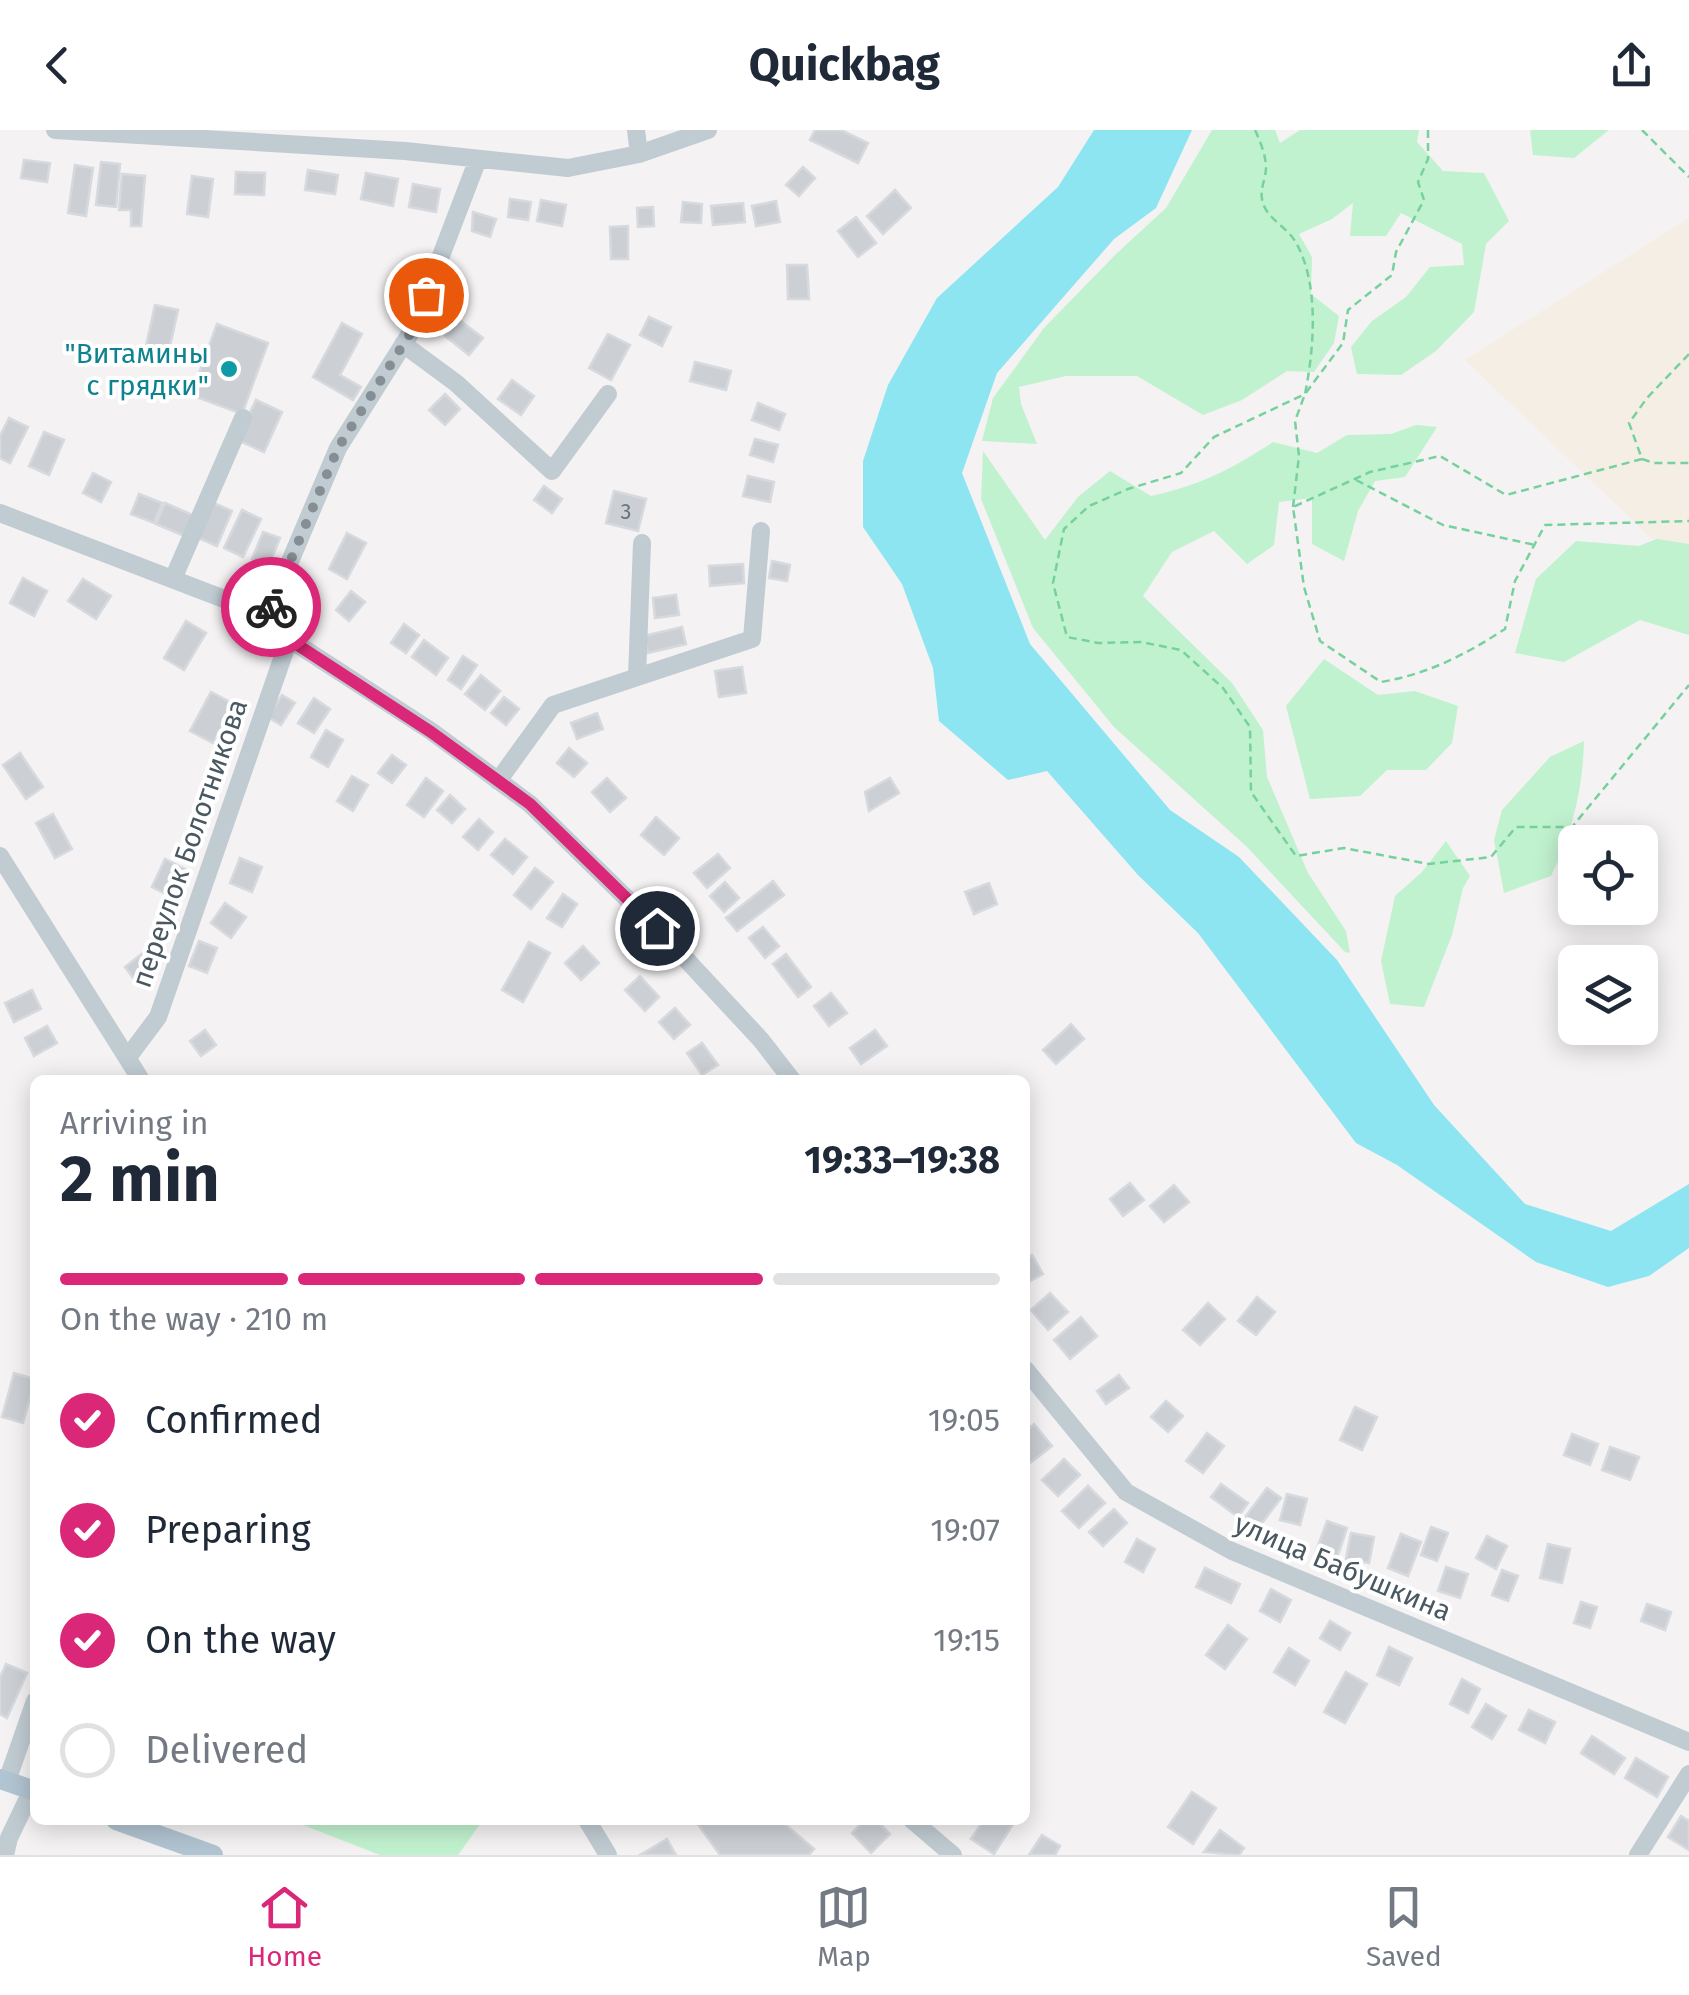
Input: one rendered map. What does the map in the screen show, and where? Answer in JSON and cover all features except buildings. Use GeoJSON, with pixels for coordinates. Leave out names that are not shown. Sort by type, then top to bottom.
{"type":"FeatureCollection","features":[{"type":"Feature","properties":{"kind":"main road"},"geometry":{"type":"LineString","coordinates":[[4,1780],[30,1789]]}},
{"type":"Feature","properties":{"kind":"main road"},"geometry":{"type":"LineString","coordinates":[[130,1825],[213,1855]]}},
{"type":"Feature","properties":{"kind":"street"},"geometry":{"type":"LineString","coordinates":[[55,130],[405,151],[568,168],[639,154],[708,130]]}},
{"type":"Feature","properties":{"kind":"street"},"geometry":{"type":"LineString","coordinates":[[636,130],[639,154]]}},
{"type":"Feature","properties":{"kind":"street"},"geometry":{"type":"LineString","coordinates":[[264,623],[338,448],[413,329],[478,159]]}},
{"type":"Feature","properties":{"kind":"street"},"geometry":{"type":"LineString","coordinates":[[404,344],[456,383],[552,470],[608,394]]}},
{"type":"Feature","properties":{"kind":"street"},"geometry":{"type":"LineString","coordinates":[[173,579],[243,418]]}},
{"type":"Feature","properties":{"kind":"street"},"geometry":{"type":"LineString","coordinates":[[0,513],[232,602],[431,732],[530,804],[657,928],[761,1040],[788,1075]]}},
{"type":"Feature","properties":{"kind":"street"},"geometry":{"type":"LineString","coordinates":[[498,780],[552,705],[752,639],[761,531]]}},
{"type":"Feature","properties":{"kind":"street"},"geometry":{"type":"LineString","coordinates":[[638,677],[642,543]]}},
{"type":"Feature","properties":{"kind":"street","name":"переулок Болотникова"},"geometry":{"type":"LineString","coordinates":[[128,1057],[158,1017],[289,639]]}},
{"type":"Feature","properties":{"kind":"street"},"geometry":{"type":"LineString","coordinates":[[0,856],[138,1075]]}},
{"type":"Feature","properties":{"kind":"street","name":"улица Бабушкина"},"geometry":{"type":"LineString","coordinates":[[1030,1376],[1126,1492],[1217,1543],[1689,1742]]}},
{"type":"Feature","properties":{"kind":"street"},"geometry":{"type":"LineString","coordinates":[[4,1780],[30,1714]]}},
{"type":"Feature","properties":{"kind":"street"},"geometry":{"type":"LineString","coordinates":[[1638,1855],[1689,1774]]}},
{"type":"Feature","properties":{"kind":"street"},"geometry":{"type":"LineString","coordinates":[[6,1855],[9,1838],[30,1798]]}},
{"type":"Feature","properties":{"kind":"street"},"geometry":{"type":"LineString","coordinates":[[590,1825],[608,1855]]}},
{"type":"Feature","properties":{"kind":"street"},"geometry":{"type":"LineString","coordinates":[[917,1825],[948,1854]]}},
{"type":"Feature","properties":{"kind":"path"},"geometry":{"type":"LineString","coordinates":[[1255,130],[1266,168],[1262,198],[1266,211],[1285,226],[1298,246],[1313,304],[1313,354],[1296,420],[1299,456],[1293,507],[1304,587],[1320,641],[1381,682],[1414,676],[1468,653],[1505,629],[1515,580],[1545,525],[1689,522]]}},
{"type":"Feature","properties":{"kind":"path"},"geometry":{"type":"LineString","coordinates":[[1428,130],[1428,159],[1418,182],[1424,200],[1396,252],[1392,275],[1348,310],[1343,344],[1304,394],[1214,437],[1181,473],[1088,506],[1064,530],[1053,584],[1066,637],[1098,643],[1141,642],[1180,650],[1222,688],[1250,728],[1251,792],[1296,856],[1344,848],[1429,864],[1492,857],[1516,827],[1572,827],[1689,685]]}},
{"type":"Feature","properties":{"kind":"path"},"geometry":{"type":"LineString","coordinates":[[1642,130],[1689,178]]}},
{"type":"Feature","properties":{"kind":"path"},"geometry":{"type":"LineString","coordinates":[[1642,459],[1630,423],[1647,398],[1689,354]]}},
{"type":"Feature","properties":{"kind":"path"},"geometry":{"type":"LineString","coordinates":[[1293,507],[1354,479],[1440,456],[1506,496],[1642,459],[1689,463]]}},
{"type":"Feature","properties":{"kind":"path"},"geometry":{"type":"LineString","coordinates":[[1354,479],[1443,525],[1536,546]]}},
{"type":"Feature","properties":{"kind":"green space"},"geometry":{"type":"Polygon","coordinates":[[[1212,130],[1275,130],[1280,143],[1300,130],[1419,130],[1417,142],[1443,171],[1484,173],[1509,221],[1486,244],[1474,312],[1436,351],[1401,375],[1357,374],[1351,347],[1372,321],[1406,297],[1430,267],[1464,265],[1462,244],[1401,213],[1386,236],[1350,236],[1353,203],[1332,219],[1299,234],[1312,257],[1311,294],[1339,316],[1334,343],[1314,372],[1287,371],[1242,400],[1203,415],[1137,376],[1066,376],[1019,387],[1021,404],[1037,444],[982,441],[993,398],[1044,328],[1166,208],[1212,130]]]}},
{"type":"Feature","properties":{"kind":"green space"},"geometry":{"type":"Polygon","coordinates":[[[1530,130],[1609,130],[1574,158],[1533,155],[1530,130]]]}},
{"type":"Feature","properties":{"kind":"green space"},"geometry":{"type":"Polygon","coordinates":[[[1416,425],[1437,427],[1405,477],[1375,481],[1358,511],[1344,561],[1312,544],[1312,498],[1279,502],[1274,545],[1247,564],[1214,531],[1172,552],[1143,596],[1232,683],[1263,730],[1267,777],[1308,873],[1346,931],[1350,953],[1246,846],[1114,727],[1033,628],[981,499],[983,451],[1045,540],[1078,497],[1110,471],[1151,496],[1214,475],[1273,442],[1317,453],[1347,435],[1391,434],[1416,425]]]}},
{"type":"Feature","properties":{"kind":"green space"},"geometry":{"type":"Polygon","coordinates":[[[1689,526],[1689,635],[1640,620],[1564,662],[1515,653],[1536,579],[1576,541],[1639,546],[1689,526]]]}},
{"type":"Feature","properties":{"kind":"green space"},"geometry":{"type":"Polygon","coordinates":[[[1324,659],[1378,695],[1415,691],[1458,706],[1452,743],[1426,770],[1387,770],[1360,796],[1310,799],[1286,706],[1324,659]]]}},
{"type":"Feature","properties":{"kind":"green space"},"geometry":{"type":"Polygon","coordinates":[[[1584,741],[1571,825],[1558,825],[1558,860],[1551,876],[1504,893],[1494,840],[1502,810],[1550,757],[1584,741]]]}},
{"type":"Feature","properties":{"kind":"green space"},"geometry":{"type":"Polygon","coordinates":[[[1446,841],[1470,876],[1463,888],[1452,935],[1424,1007],[1390,1004],[1381,961],[1395,896],[1422,872],[1446,841]]]}},
{"type":"Feature","properties":{"kind":"green space"},"geometry":{"type":"Polygon","coordinates":[[[303,1825],[479,1825],[458,1855],[380,1855],[303,1825]]]}},
{"type":"Feature","properties":{"kind":"sand"},"geometry":{"type":"Polygon","coordinates":[[[1689,218],[1689,544],[1651,538],[1465,360],[1689,218]]]}},
{"type":"Feature","properties":{"kind":"water"},"geometry":{"type":"Polygon","coordinates":[[[1094,130],[1192,130],[1156,208],[1114,239],[997,373],[962,473],[1030,644],[1170,810],[1239,857],[1337,960],[1434,1105],[1525,1204],[1611,1231],[1689,1184],[1689,1248],[1649,1276],[1608,1287],[1536,1262],[1397,1165],[1356,1143],[1198,933],[1138,875],[1047,771],[1008,780],[939,721],[933,668],[902,584],[863,527],[863,461],[888,385],[937,298],[1058,187],[1094,130]]]}},
{"type":"Feature","properties":{"kind":"way so far"},"geometry":{"type":"LineString","coordinates":[[271,607],[338,448],[413,329],[426,295]]}},
{"type":"Feature","properties":{"kind":"place","name":"\"Витамины с грядки\""},"geometry":{"type":"Point","coordinates":[229,369]}},
{"type":"Feature","properties":{"kind":"route"},"geometry":{"type":"LineString","coordinates":[[271,607],[264,623],[431,732],[530,804],[657,928]]}}]}
